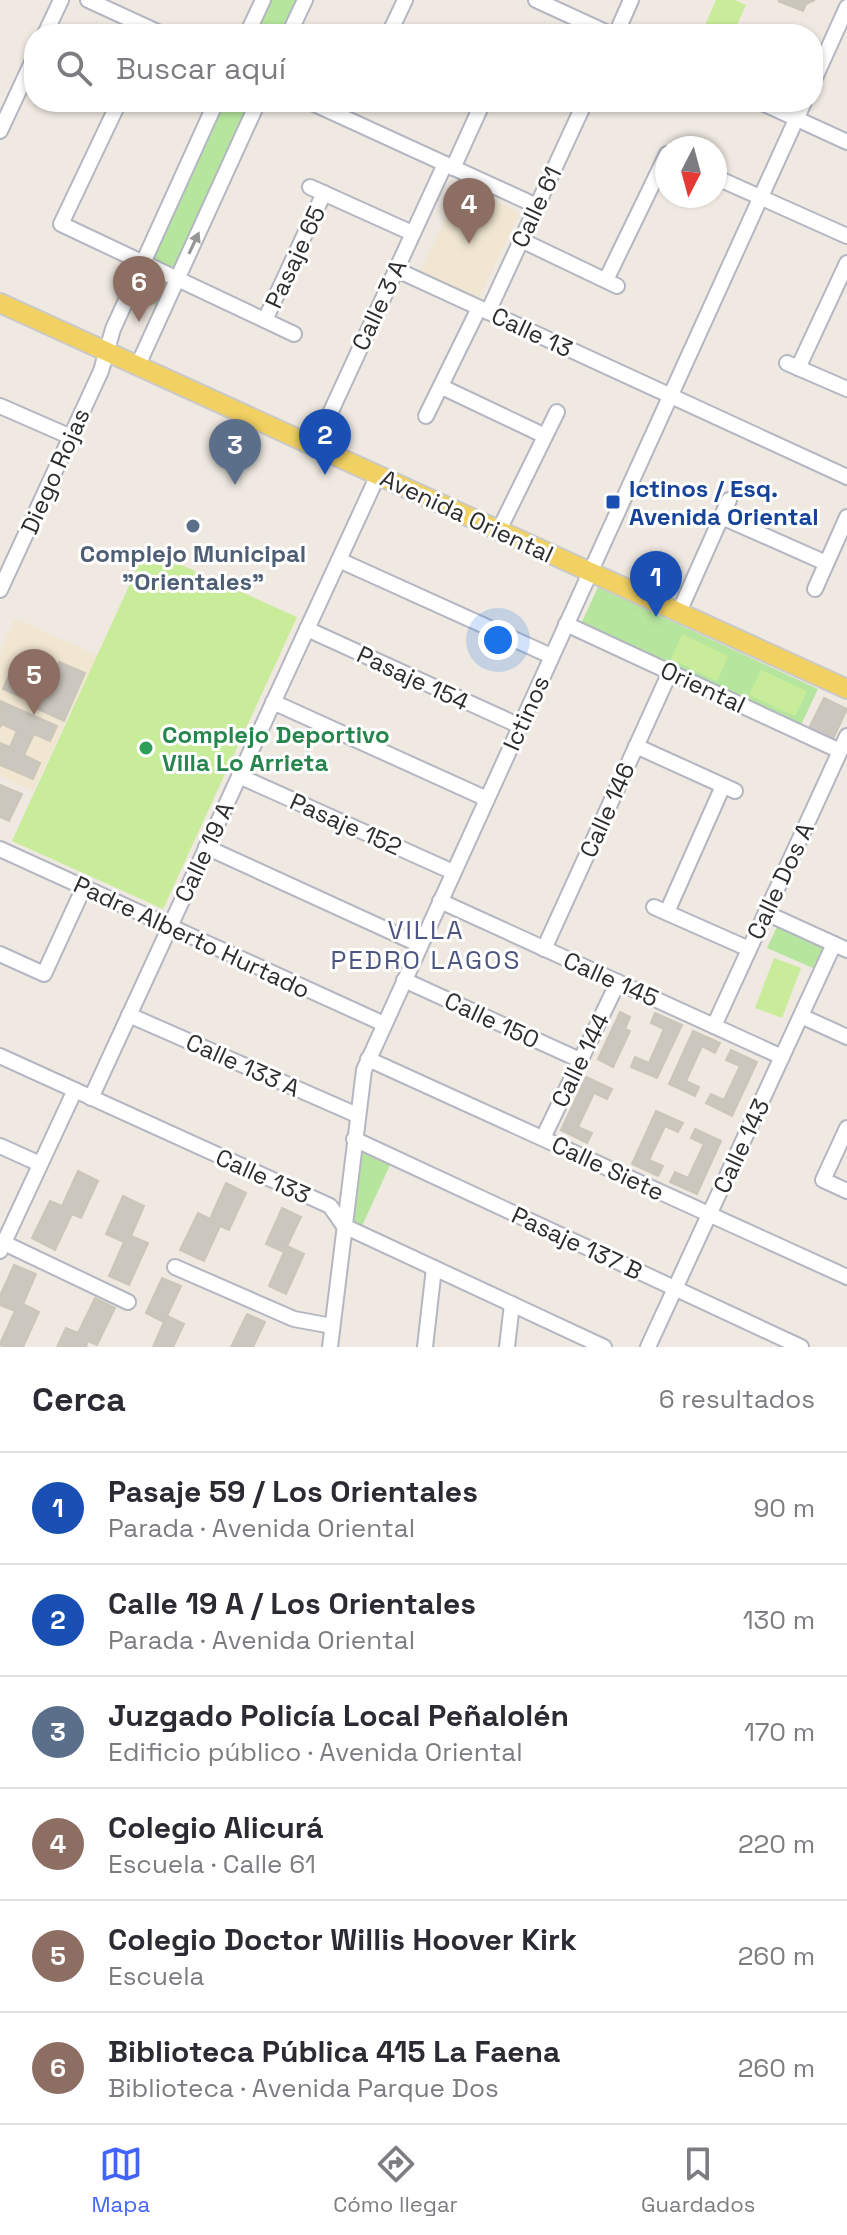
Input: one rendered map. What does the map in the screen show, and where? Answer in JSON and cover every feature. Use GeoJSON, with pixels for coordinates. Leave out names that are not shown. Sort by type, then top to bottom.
{"type":"FeatureCollection","features":[{"type":"Feature","properties":{"kind":"main road","name":"Avenida Oriental"},"geometry":{"type":"LineString","coordinates":[[0,303],[847,689]]}},
{"type":"Feature","properties":{"kind":"street"},"geometry":{"type":"LineString","coordinates":[[50,24],[61,0]]}},
{"type":"Feature","properties":{"kind":"street"},"geometry":{"type":"LineString","coordinates":[[88,0],[140,24]]}},
{"type":"Feature","properties":{"kind":"street"},"geometry":{"type":"LineString","coordinates":[[252,24],[263,0]]}},
{"type":"Feature","properties":{"kind":"street"},"geometry":{"type":"LineString","coordinates":[[294,24],[305,0]]}},
{"type":"Feature","properties":{"kind":"street"},"geometry":{"type":"LineString","coordinates":[[394,24],[405,0]]}},
{"type":"Feature","properties":{"kind":"street"},"geometry":{"type":"LineString","coordinates":[[536,0],[590,24]]}},
{"type":"Feature","properties":{"kind":"street"},"geometry":{"type":"LineString","coordinates":[[618,24],[631,0]]}},
{"type":"Feature","properties":{"kind":"street"},"geometry":{"type":"LineString","coordinates":[[823,61],[846,14]]}},
{"type":"Feature","properties":{"kind":"street"},"geometry":{"type":"LineString","coordinates":[[0,131],[24,80]]}},
{"type":"Feature","properties":{"kind":"street"},"geometry":{"type":"LineString","coordinates":[[0,92],[15,99]]}},
{"type":"Feature","properties":{"kind":"street"},"geometry":{"type":"LineString","coordinates":[[114,112],[61,224],[294,334]]}},
{"type":"Feature","properties":{"kind":"street","name":"Diego Rojas"},"geometry":{"type":"LineString","coordinates":[[0,590],[71,437],[142,261],[211,112]]}},
{"type":"Feature","properties":{"kind":"street"},"geometry":{"type":"LineString","coordinates":[[138,365],[253,112]]}},
{"type":"Feature","properties":{"kind":"street"},"geometry":{"type":"LineString","coordinates":[[332,112],[537,206]]}},
{"type":"Feature","properties":{"kind":"street","name":"Calle 3 A"},"geometry":{"type":"LineString","coordinates":[[315,446],[412,233],[478,112]]}},
{"type":"Feature","properties":{"kind":"street","name":"Calle 61"},"geometry":{"type":"LineString","coordinates":[[426,416],[521,240],[580,112]]}},
{"type":"Feature","properties":{"kind":"street"},"geometry":{"type":"LineString","coordinates":[[781,112],[847,142]]}},
{"type":"Feature","properties":{"kind":"street","name":"Ictinos"},"geometry":{"type":"LineString","coordinates":[[330,1347],[360,1082],[368,1059],[799,112]]}},
{"type":"Feature","properties":{"kind":"street"},"geometry":{"type":"LineString","coordinates":[[521,240],[612,283],[655,180]]}},
{"type":"Feature","properties":{"kind":"street"},"geometry":{"type":"LineString","coordinates":[[727,182],[847,236]]}},
{"type":"Feature","properties":{"kind":"street","name":"Pasaje 65"},"geometry":{"type":"LineString","coordinates":[[265,320],[317,190],[412,233]]}},
{"type":"Feature","properties":{"kind":"street"},"geometry":{"type":"LineString","coordinates":[[847,263],[792,365],[847,389]]}},
{"type":"Feature","properties":{"kind":"street","name":"Calle 13"},"geometry":{"type":"LineString","coordinates":[[395,269],[846,474]]}},
{"type":"Feature","properties":{"kind":"street"},"geometry":{"type":"LineString","coordinates":[[442,387],[543,435]]}},
{"type":"Feature","properties":{"kind":"street"},"geometry":{"type":"LineString","coordinates":[[0,406],[71,437]]}},
{"type":"Feature","properties":{"kind":"street"},"geometry":{"type":"LineString","coordinates":[[499,530],[543,435],[557,412]]}},
{"type":"Feature","properties":{"kind":"street","name":"Calle 19 A"},"geometry":{"type":"LineString","coordinates":[[91,1098],[378,475]]}},
{"type":"Feature","properties":{"kind":"street"},"geometry":{"type":"LineString","coordinates":[[679,612],[729,500]]}},
{"type":"Feature","properties":{"kind":"street"},"geometry":{"type":"LineString","coordinates":[[722,517],[826,563]]}},
{"type":"Feature","properties":{"kind":"street"},"geometry":{"type":"LineString","coordinates":[[815,589],[847,517]]}},
{"type":"Feature","properties":{"kind":"street"},"geometry":{"type":"LineString","coordinates":[[339,560],[551,656]]}},
{"type":"Feature","properties":{"kind":"street","name":"Oriental"},"geometry":{"type":"LineString","coordinates":[[566,624],[840,751]]}},
{"type":"Feature","properties":{"kind":"street","name":"Pasaje 154"},"geometry":{"type":"LineString","coordinates":[[307,629],[520,726]]}},
{"type":"Feature","properties":{"kind":"street","name":"Calle 146"},"geometry":{"type":"LineString","coordinates":[[544,949],[670,672]]}},
{"type":"Feature","properties":{"kind":"street"},"geometry":{"type":"LineString","coordinates":[[273,702],[487,799]]}},
{"type":"Feature","properties":{"kind":"street","name":"Calle Dos A"},"geometry":{"type":"LineString","coordinates":[[714,1026],[847,736]]}},
{"type":"Feature","properties":{"kind":"street"},"geometry":{"type":"LineString","coordinates":[[636,746],[729,788],[660,910],[749,949]]}},
{"type":"Feature","properties":{"kind":"street","name":"Pasaje 152"},"geometry":{"type":"LineString","coordinates":[[239,776],[453,872]]}},
{"type":"Feature","properties":{"kind":"street"},"geometry":{"type":"LineString","coordinates":[[206,847],[420,945]]}},
{"type":"Feature","properties":{"kind":"street","name":"Padre Alberto Hurtado"},"geometry":{"type":"LineString","coordinates":[[0,849],[384,1024]]}},
{"type":"Feature","properties":{"kind":"street"},"geometry":{"type":"LineString","coordinates":[[0,954],[44,974],[84,887]]}},
{"type":"Feature","properties":{"kind":"street","name":"Calle 145"},"geometry":{"type":"LineString","coordinates":[[440,901],[782,1057]]}},
{"type":"Feature","properties":{"kind":"street"},"geometry":{"type":"LineString","coordinates":[[766,913],[841,947]]}},
{"type":"Feature","properties":{"kind":"street","name":"Calle 143"},"geometry":{"type":"LineString","coordinates":[[648,1347],[801,1016],[841,947]]}},
{"type":"Feature","properties":{"kind":"street","name":"Calle 150"},"geometry":{"type":"LineString","coordinates":[[404,980],[580,1060]]}},
{"type":"Feature","properties":{"kind":"street","name":"Calle 144"},"geometry":{"type":"LineString","coordinates":[[543,1138],[618,982]]}},
{"type":"Feature","properties":{"kind":"street","name":"Calle 133 A"},"geometry":{"type":"LineString","coordinates":[[129,1015],[357,1115]]}},
{"type":"Feature","properties":{"kind":"street"},"geometry":{"type":"LineString","coordinates":[[801,1016],[847,1037]]}},
{"type":"Feature","properties":{"kind":"street","name":"Calle 133"},"geometry":{"type":"LineString","coordinates":[[0,1056],[330,1206],[344,1226],[604,1347]]}},
{"type":"Feature","properties":{"kind":"street","name":"Calle Siete"},"geometry":{"type":"LineString","coordinates":[[368,1059],[847,1277]]}},
{"type":"Feature","properties":{"kind":"street"},"geometry":{"type":"LineString","coordinates":[[75,1090],[3,1240],[128,1302]]}},
{"type":"Feature","properties":{"kind":"street"},"geometry":{"type":"LineString","coordinates":[[847,1128],[823,1180],[847,1191]]}},
{"type":"Feature","properties":{"kind":"street","name":"Pasaje 137 B"},"geometry":{"type":"LineString","coordinates":[[354,1139],[801,1347]]}},
{"type":"Feature","properties":{"kind":"street"},"geometry":{"type":"LineString","coordinates":[[0,1146],[40,1164]]}},
{"type":"Feature","properties":{"kind":"street"},"geometry":{"type":"LineString","coordinates":[[175,1267],[294,1319],[332,1326]]}},
{"type":"Feature","properties":{"kind":"street"},"geometry":{"type":"LineString","coordinates":[[425,1347],[434,1268]]}},
{"type":"Feature","properties":{"kind":"street"},"geometry":{"type":"LineString","coordinates":[[507,1347],[512,1304]]}},
{"type":"Feature","properties":{"kind":"shaded area"},"geometry":{"type":"Polygon","coordinates":[[[462,185],[520,213],[476,304],[418,276],[462,185]]]}},
{"type":"Feature","properties":{"kind":"shaded area"},"geometry":{"type":"Polygon","coordinates":[[[19,620],[97,655],[33,791],[0,776],[0,653],[14,621],[19,620]]]}},
{"type":"Feature","properties":{"kind":"green space"},"geometry":{"type":"Polygon","coordinates":[[[269,0],[300,0],[289,24],[258,24],[269,0]]]}},
{"type":"Feature","properties":{"kind":"green space"},"geometry":{"type":"Polygon","coordinates":[[[716,0],[735,0],[746,5],[737,24],[705,24],[716,0]]]}},
{"type":"Feature","properties":{"kind":"green space"},"geometry":{"type":"Polygon","coordinates":[[[218,112],[249,112],[160,307],[136,294],[218,112]]]}},
{"type":"Feature","properties":{"kind":"green space","name":"Complejo Deportivo Villa Lo Arrieta"},"geometry":{"type":"Polygon","coordinates":[[[146,549],[297,617],[163,909],[12,841],[146,549]]]}},
{"type":"Feature","properties":{"kind":"green space"},"geometry":{"type":"Polygon","coordinates":[[[598,587],[818,689],[800,727],[580,626],[598,587]]]}},
{"type":"Feature","properties":{"kind":"green space"},"geometry":{"type":"Polygon","coordinates":[[[682,634],[728,656],[717,681],[671,659],[682,634]]]}},
{"type":"Feature","properties":{"kind":"green space"},"geometry":{"type":"Polygon","coordinates":[[[761,670],[807,691],[795,716],[749,695],[761,670]]]}},
{"type":"Feature","properties":{"kind":"green space"},"geometry":{"type":"Polygon","coordinates":[[[777,927],[824,948],[815,969],[767,948],[777,927]]]}},
{"type":"Feature","properties":{"kind":"green space"},"geometry":{"type":"Polygon","coordinates":[[[774,958],[801,968],[782,1018],[755,1008],[774,958]]]}},
{"type":"Feature","properties":{"kind":"green space"},"geometry":{"type":"Polygon","coordinates":[[[356,1150],[390,1165],[362,1226],[351,1221],[356,1150]]]}},
{"type":"Feature","properties":{"kind":"building"},"geometry":{"type":"Polygon","coordinates":[[[815,0],[806,4],[803,11],[778,1],[815,0]]]}},
{"type":"Feature","properties":{"kind":"building"},"geometry":{"type":"Polygon","coordinates":[[[17,657],[47,671],[33,702],[3,689],[17,657]]]}},
{"type":"Feature","properties":{"kind":"building"},"geometry":{"type":"Polygon","coordinates":[[[59,662],[85,673],[64,721],[38,709],[59,662]]]}},
{"type":"Feature","properties":{"kind":"building"},"geometry":{"type":"Polygon","coordinates":[[[824,698],[847,709],[833,739],[809,728],[824,698]]]}},
{"type":"Feature","properties":{"kind":"building"},"geometry":{"type":"Polygon","coordinates":[[[0,701],[57,726],[50,741],[34,734],[24,755],[40,763],[33,779],[0,765],[0,743],[10,747],[17,731],[2,724],[0,727],[0,701]]]}},
{"type":"Feature","properties":{"kind":"building"},"geometry":{"type":"Polygon","coordinates":[[[0,785],[22,794],[9,821],[0,817],[0,785]]]}},
{"type":"Feature","properties":{"kind":"building"},"geometry":{"type":"Polygon","coordinates":[[[620,1012],[630,1017],[625,1029],[630,1031],[613,1067],[598,1059],[620,1012]]]}},
{"type":"Feature","properties":{"kind":"building"},"geometry":{"type":"Polygon","coordinates":[[[655,1013],[682,1025],[657,1078],[631,1067],[635,1057],[649,1063],[664,1029],[651,1023],[655,1013]]]}},
{"type":"Feature","properties":{"kind":"building"},"geometry":{"type":"Polygon","coordinates":[[[693,1031],[720,1043],[715,1053],[702,1046],[686,1081],[699,1087],[695,1096],[669,1084],[693,1031]]]}},
{"type":"Feature","properties":{"kind":"building"},"geometry":{"type":"Polygon","coordinates":[[[731,1050],[757,1062],[732,1116],[706,1103],[711,1094],[724,1100],[740,1066],[726,1060],[731,1050]]]}},
{"type":"Feature","properties":{"kind":"building"},"geometry":{"type":"Polygon","coordinates":[[[586,1077],[612,1089],[607,1099],[594,1093],[578,1127],[592,1133],[587,1143],[561,1130],[586,1077]]]}},
{"type":"Feature","properties":{"kind":"building"},"geometry":{"type":"Polygon","coordinates":[[[656,1111],[683,1123],[678,1132],[665,1126],[649,1160],[663,1166],[658,1176],[632,1164],[656,1111]]]}},
{"type":"Feature","properties":{"kind":"building"},"geometry":{"type":"Polygon","coordinates":[[[695,1129],[721,1141],[697,1194],[670,1182],[675,1172],[688,1178],[704,1144],[691,1138],[695,1129]]]}},
{"type":"Feature","properties":{"kind":"building"},"geometry":{"type":"Polygon","coordinates":[[[78,1171],[98,1181],[81,1218],[72,1214],[55,1250],[32,1238],[50,1201],[62,1206],[78,1171]]]}},
{"type":"Feature","properties":{"kind":"building"},"geometry":{"type":"Polygon","coordinates":[[[226,1183],[246,1193],[229,1230],[220,1226],[204,1261],[180,1250],[198,1213],[210,1219],[226,1183]]]}},
{"type":"Feature","properties":{"kind":"building"},"geometry":{"type":"Polygon","coordinates":[[[123,1196],[144,1206],[131,1236],[148,1243],[129,1285],[109,1276],[124,1242],[106,1234],[123,1196]]]}},
{"type":"Feature","properties":{"kind":"building"},"geometry":{"type":"Polygon","coordinates":[[[282,1208],[301,1217],[287,1246],[304,1254],[286,1294],[269,1286],[284,1252],[266,1244],[282,1208]]]}},
{"type":"Feature","properties":{"kind":"building"},"geometry":{"type":"Polygon","coordinates":[[[14,1265],[36,1274],[23,1304],[39,1312],[23,1347],[3,1347],[0,1344],[15,1311],[0,1305],[0,1296],[14,1265]]]}},
{"type":"Feature","properties":{"kind":"building"},"geometry":{"type":"Polygon","coordinates":[[[162,1278],[181,1286],[167,1316],[184,1324],[173,1347],[153,1347],[164,1322],[146,1313],[162,1278]]]}},
{"type":"Feature","properties":{"kind":"building"},"geometry":{"type":"Polygon","coordinates":[[[95,1298],[115,1308],[97,1345],[88,1341],[86,1347],[57,1347],[66,1328],[78,1333],[95,1298]]]}},
{"type":"Feature","properties":{"kind":"building"},"geometry":{"type":"Polygon","coordinates":[[[247,1314],[265,1322],[253,1347],[231,1347],[247,1314]]]}},
{"type":"Feature","properties":{"kind":"place","name":"Colegio Alicurá"},"geometry":{"type":"Point","coordinates":[469,244]}},
{"type":"Feature","properties":{"kind":"place","name":"Biblioteca Pública 415 La Faena"},"geometry":{"type":"Point","coordinates":[139,322]}},
{"type":"Feature","properties":{"kind":"place","name":"Calle 19 A / Los Orientales"},"geometry":{"type":"Point","coordinates":[325,475]}},
{"type":"Feature","properties":{"kind":"place","name":"Juzgado Policía Local Peñalolén"},"geometry":{"type":"Point","coordinates":[235,485]}},
{"type":"Feature","properties":{"kind":"place","name":"Ictinos / Esq. Avenida Oriental"},"geometry":{"type":"Point","coordinates":[613,502]}},
{"type":"Feature","properties":{"kind":"place","name":"Complejo Municipal \"Orientales\""},"geometry":{"type":"Point","coordinates":[193,526]}},
{"type":"Feature","properties":{"kind":"place","name":"Pasaje 59 / Los Orientales"},"geometry":{"type":"Point","coordinates":[656,617]}},
{"type":"Feature","properties":{"kind":"place","name":"Colegio Doctor Willis Hoover Kirk"},"geometry":{"type":"Point","coordinates":[34,715]}},
{"type":"Feature","properties":{"kind":"place","name":"Complejo Deportivo Villa Lo Arrieta"},"geometry":{"type":"Point","coordinates":[146,748]}},
{"type":"Feature","properties":{"kind":"district","name":"VILLA PEDRO LAGOS"},"geometry":{"type":"Point","coordinates":[426,945]}}]}
